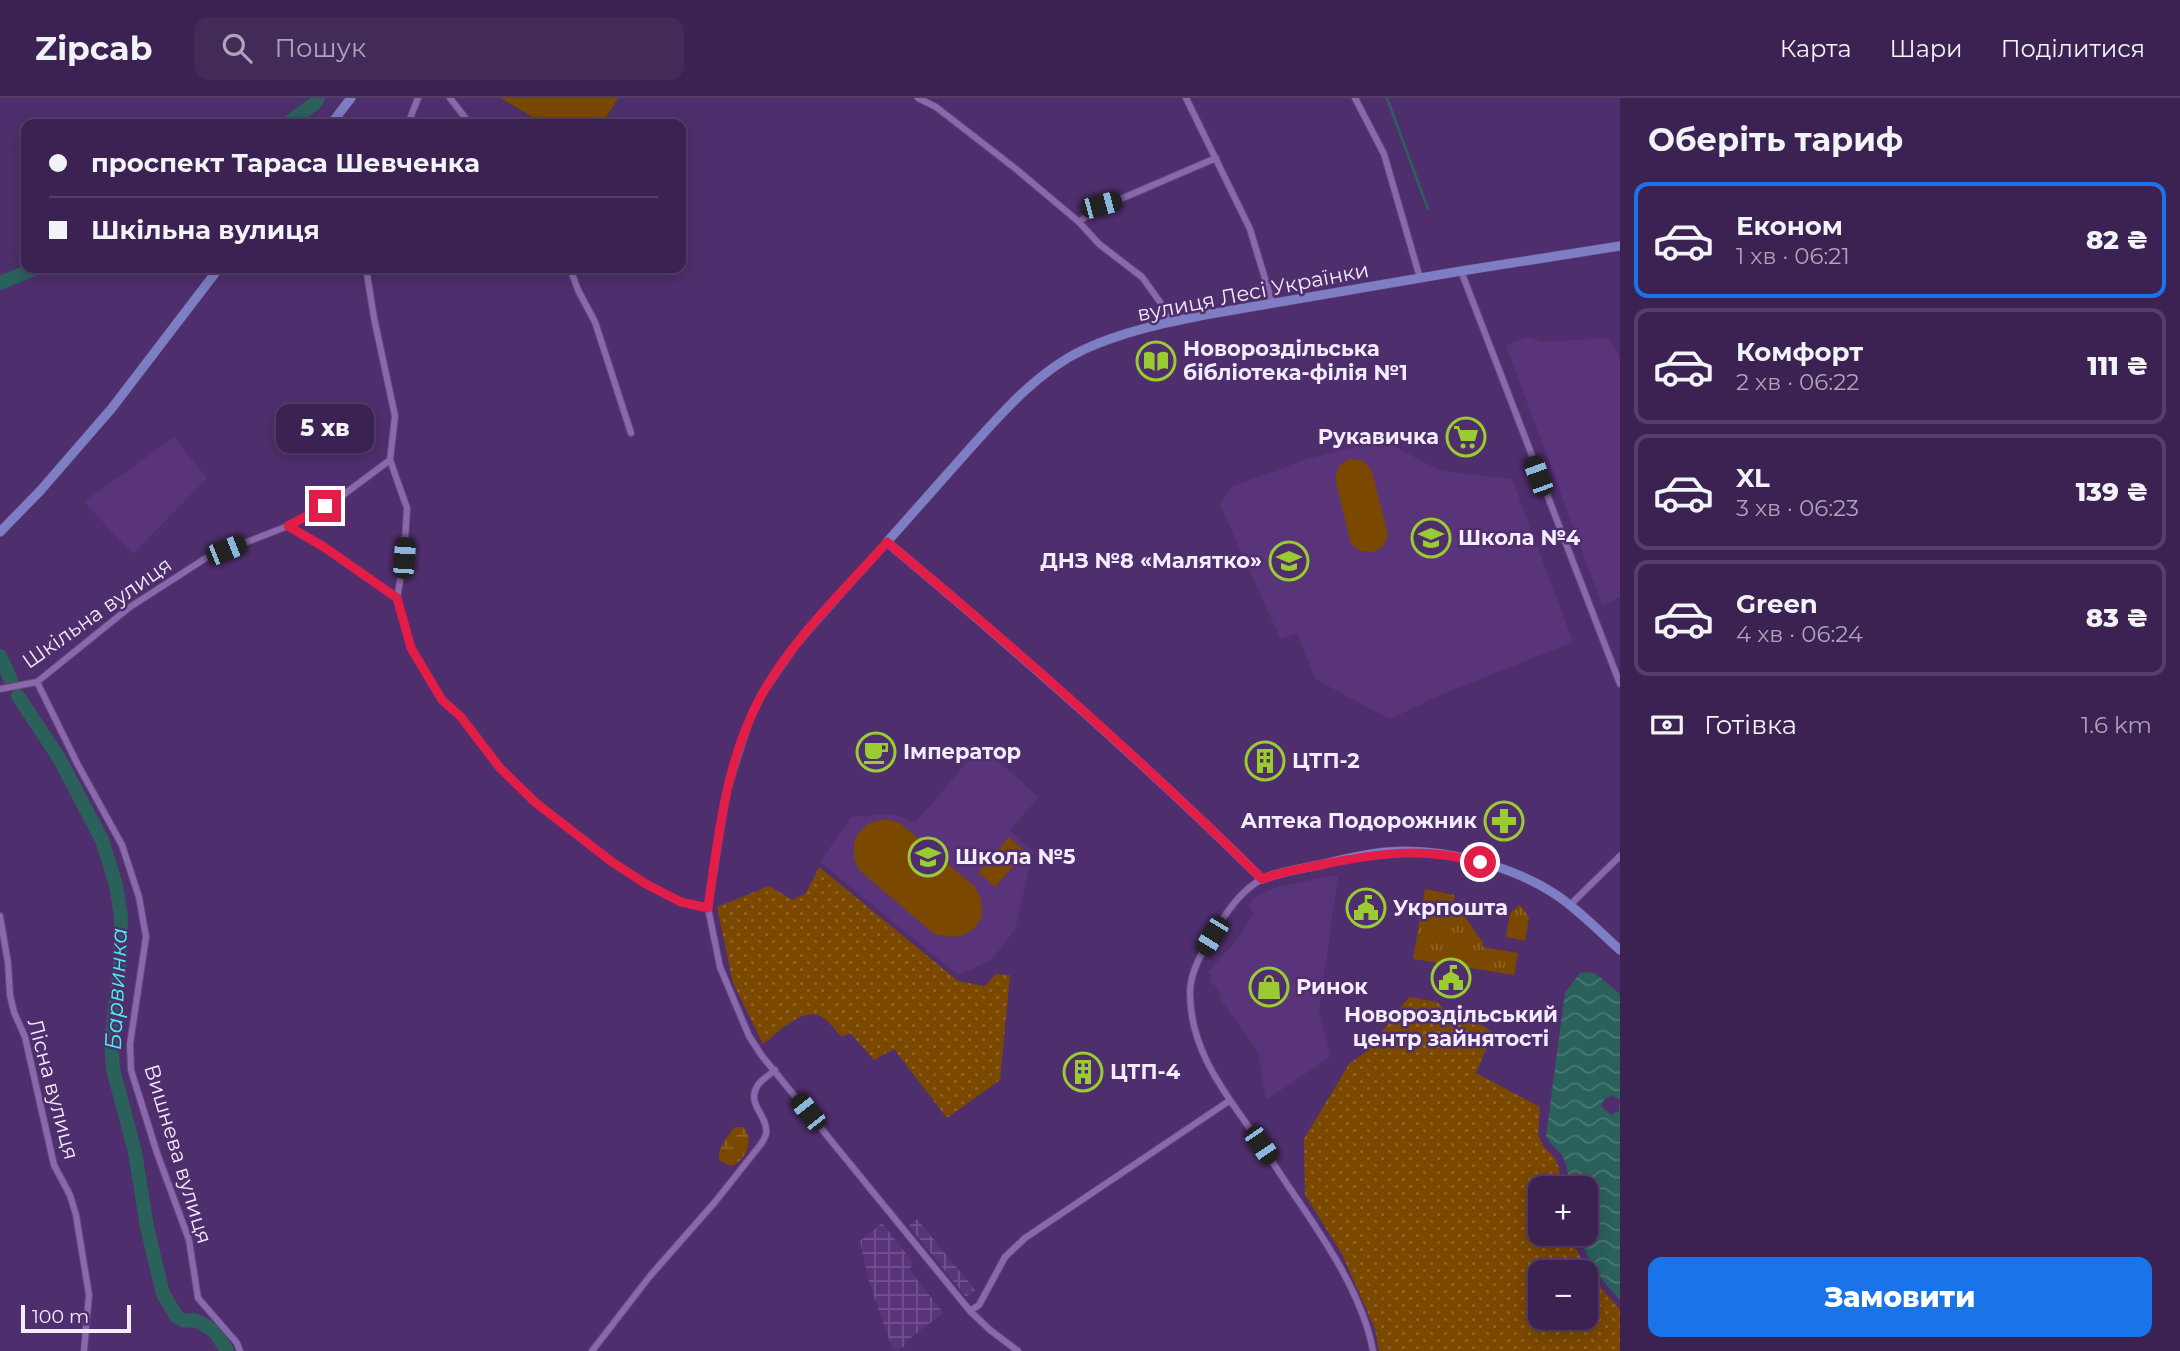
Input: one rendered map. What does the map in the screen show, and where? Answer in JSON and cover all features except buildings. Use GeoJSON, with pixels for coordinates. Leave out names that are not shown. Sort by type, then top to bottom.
{"type":"FeatureCollection","features":[{"type":"Feature","properties":{"kind":"street"},"geometry":{"type":"LineString","coordinates":[[335,119],[351,98]]}},
{"type":"Feature","properties":{"kind":"street"},"geometry":{"type":"LineString","coordinates":[[410,119],[418,98]]}},
{"type":"Feature","properties":{"kind":"street"},"geometry":{"type":"LineString","coordinates":[[450,98],[467,119]]}},
{"type":"Feature","properties":{"kind":"street"},"geometry":{"type":"LineString","coordinates":[[918,98],[936,107],[1016,169],[1079,222],[1099,244],[1142,277],[1157,296],[1169,322]]}},
{"type":"Feature","properties":{"kind":"street"},"geometry":{"type":"LineString","coordinates":[[936,107],[941,98]]}},
{"type":"Feature","properties":{"kind":"street"},"geometry":{"type":"LineString","coordinates":[[1186,98],[1250,229],[1271,300]]}},
{"type":"Feature","properties":{"kind":"street"},"geometry":{"type":"LineString","coordinates":[[1355,98],[1384,154],[1420,276]]}},
{"type":"Feature","properties":{"kind":"street"},"geometry":{"type":"LineString","coordinates":[[1079,222],[1101,205],[1216,158]]}},
{"type":"Feature","properties":{"kind":"street","name":"вулиця Лесі Українки"},"geometry":{"type":"LineString","coordinates":[[887,542],[996,419],[1039,379],[1085,349],[1169,322],[1271,300],[1620,246]]}},
{"type":"Feature","properties":{"kind":"street"},"geometry":{"type":"LineString","coordinates":[[1461,271],[1620,684]]}},
{"type":"Feature","properties":{"kind":"street"},"geometry":{"type":"LineString","coordinates":[[0,532],[40,491],[112,408],[215,273]]}},
{"type":"Feature","properties":{"kind":"street"},"geometry":{"type":"LineString","coordinates":[[367,273],[373,318],[395,416],[390,460],[407,508],[404,558],[397,598],[411,648],[442,700],[461,717],[500,768],[536,803],[612,862],[646,884],[681,902],[708,908]]}},
{"type":"Feature","properties":{"kind":"street"},"geometry":{"type":"LineString","coordinates":[[572,273],[595,322],[631,433]]}},
{"type":"Feature","properties":{"kind":"street","name":"Шкільна вулиця"},"geometry":{"type":"LineString","coordinates":[[0,689],[37,682],[130,607],[206,558],[288,526],[343,495],[390,460]]}},
{"type":"Feature","properties":{"kind":"street"},"geometry":{"type":"LineString","coordinates":[[288,526],[324,547],[397,598]]}},
{"type":"Feature","properties":{"kind":"street"},"geometry":{"type":"LineString","coordinates":[[1018,1351],[970,1311],[775,1070],[749,1036],[720,967],[708,908],[727,791],[749,722],[761,696],[796,644],[887,542],[1146,768],[1262,879]]}},
{"type":"Feature","properties":{"kind":"street","name":"Вишнева вулиця"},"geometry":{"type":"LineString","coordinates":[[37,682],[121,845],[139,897],[146,937],[131,1044],[131,1070],[188,1240],[198,1298],[237,1343],[240,1351]]}},
{"type":"Feature","properties":{"kind":"street"},"geometry":{"type":"LineString","coordinates":[[1373,1351],[1354,1297],[1324,1239],[1229,1101],[1205,1060],[1191,1010],[1189,991],[1199,959],[1220,922],[1247,888],[1262,879],[1360,856],[1388,852],[1425,853],[1460,857],[1533,881],[1570,905],[1620,950]]}},
{"type":"Feature","properties":{"kind":"street"},"geometry":{"type":"LineString","coordinates":[[1570,905],[1620,856]]}},
{"type":"Feature","properties":{"kind":"street","name":"Лісна вулиця"},"geometry":{"type":"LineString","coordinates":[[0,916],[12,1003],[25,1037],[54,1165],[70,1195],[76,1215],[89,1295],[85,1351]]}},
{"type":"Feature","properties":{"kind":"street"},"geometry":{"type":"LineString","coordinates":[[592,1351],[650,1276],[715,1202],[761,1144],[766,1133],[754,1097],[759,1084],[775,1070]]}},
{"type":"Feature","properties":{"kind":"street"},"geometry":{"type":"LineString","coordinates":[[970,1311],[979,1305],[1005,1256],[1026,1238],[1229,1101]]}},
{"type":"Feature","properties":{"kind":"shaded area"},"geometry":{"type":"Polygon","coordinates":[[[1527,337],[1542,342],[1607,338],[1620,356],[1620,597],[1602,605],[1506,345],[1527,337]]]}},
{"type":"Feature","properties":{"kind":"shaded area"},"geometry":{"type":"Polygon","coordinates":[[[174,437],[207,478],[133,554],[84,502],[174,437]]]}},
{"type":"Feature","properties":{"kind":"shaded area","name":"Школа №4"},"geometry":{"type":"Polygon","coordinates":[[[1382,440],[1441,471],[1512,479],[1573,642],[1440,695],[1390,719],[1315,679],[1297,633],[1280,638],[1220,505],[1231,487],[1307,459],[1382,440]]]}},
{"type":"Feature","properties":{"kind":"shaded area","name":"Школа №5"},"geometry":{"type":"Polygon","coordinates":[[[981,746],[1039,797],[1010,830],[1033,852],[1015,930],[991,960],[958,975],[820,862],[851,817],[892,814],[916,822],[981,746]]]}},
{"type":"Feature","properties":{"kind":"shaded area","name":"Ринок"},"geometry":{"type":"Polygon","coordinates":[[[1338,876],[1319,1011],[1330,1057],[1266,1100],[1258,1052],[1219,997],[1221,994],[1210,980],[1208,972],[1237,940],[1253,914],[1248,905],[1258,895],[1275,888],[1338,876]]]}},
{"type":"Feature","properties":{"kind":"shaded area"},"geometry":{"type":"Polygon","coordinates":[[[917,1219],[975,1290],[966,1297],[909,1226],[917,1219]]]}},
{"type":"Feature","properties":{"kind":"shaded area"},"geometry":{"type":"Polygon","coordinates":[[[882,1223],[914,1264],[909,1269],[943,1313],[906,1341],[907,1344],[898,1351],[892,1347],[869,1282],[860,1241],[882,1223]]]}},
{"type":"Feature","properties":{"kind":"green space"},"geometry":{"type":"Polygon","coordinates":[[[501,98],[618,98],[605,119],[536,119],[501,98]]]}},
{"type":"Feature","properties":{"kind":"green space"},"geometry":{"type":"Polygon","coordinates":[[[1349,459],[1362,460],[1371,469],[1388,534],[1384,546],[1373,552],[1361,551],[1351,544],[1335,478],[1339,466],[1349,459]]]}},
{"type":"Feature","properties":{"kind":"green space"},"geometry":{"type":"Polygon","coordinates":[[[886,819],[900,823],[975,887],[981,899],[982,910],[975,928],[957,936],[933,933],[859,870],[854,859],[857,835],[869,823],[886,819]]]}},
{"type":"Feature","properties":{"kind":"green space"},"geometry":{"type":"Polygon","coordinates":[[[1009,837],[1026,852],[995,887],[978,872],[1009,837]]]}},
{"type":"Feature","properties":{"kind":"green space"},"geometry":{"type":"Polygon","coordinates":[[[819,867],[958,981],[985,986],[996,974],[1010,975],[1000,1080],[947,1118],[894,1049],[874,1060],[850,1033],[842,1037],[822,1017],[815,1014],[799,1018],[763,1044],[733,983],[717,907],[769,886],[793,900],[806,893],[819,867]]]}},
{"type":"Feature","properties":{"kind":"green space"},"geometry":{"type":"Polygon","coordinates":[[[1425,889],[1454,895],[1453,906],[1458,907],[1483,943],[1483,947],[1518,953],[1514,975],[1413,959],[1425,889]]]}},
{"type":"Feature","properties":{"kind":"green space"},"geometry":{"type":"Polygon","coordinates":[[[1520,905],[1529,917],[1525,941],[1506,937],[1510,913],[1520,905]]]}},
{"type":"Feature","properties":{"kind":"green space"},"geometry":{"type":"Polygon","coordinates":[[[1409,997],[1437,1002],[1450,1015],[1472,1019],[1493,1032],[1476,1073],[1540,1107],[1538,1134],[1559,1168],[1560,1176],[1528,1176],[1528,1246],[1575,1246],[1582,1260],[1528,1260],[1528,1330],[1598,1330],[1598,1284],[1620,1309],[1620,1351],[1379,1351],[1375,1329],[1342,1254],[1305,1195],[1304,1139],[1349,1064],[1367,1051],[1409,997]]]}},
{"type":"Feature","properties":{"kind":"green space"},"geometry":{"type":"Polygon","coordinates":[[[735,1127],[743,1127],[747,1132],[748,1143],[745,1155],[731,1166],[719,1160],[719,1155],[724,1142],[735,1127]]]}},
{"type":"Feature","properties":{"kind":"water"},"geometry":{"type":"Polygon","coordinates":[[[1580,973],[1596,974],[1620,994],[1620,1099],[1611,1095],[1601,1106],[1611,1115],[1619,1111],[1620,1101],[1620,1300],[1598,1272],[1598,1260],[1591,1260],[1583,1246],[1598,1246],[1598,1176],[1568,1176],[1561,1154],[1546,1136],[1565,993],[1580,973]]]}},
{"type":"Feature","properties":{"kind":"waterway","name":"Барвинка"},"geometry":{"type":"LineString","coordinates":[[293,119],[318,98]]}},
{"type":"Feature","properties":{"kind":"waterway"},"geometry":{"type":"LineString","coordinates":[[1387,98],[1428,209]]}},
{"type":"Feature","properties":{"kind":"waterway","name":"Барвинка"},"geometry":{"type":"LineString","coordinates":[[0,283],[24,273]]}},
{"type":"Feature","properties":{"kind":"waterway","name":"Барвинка"},"geometry":{"type":"LineString","coordinates":[[0,656],[11,680]]}},
{"type":"Feature","properties":{"kind":"waterway","name":"Барвинка"},"geometry":{"type":"LineString","coordinates":[[18,696],[59,758],[102,840],[116,885],[121,917],[120,963],[111,1042],[113,1069],[135,1152],[147,1227],[163,1294],[177,1317],[203,1324],[216,1333],[227,1351]]}},
{"type":"Feature","properties":{"kind":"place","name":"Новороздільська бібліотека-філія №1"},"geometry":{"type":"Point","coordinates":[1156,361]}},
{"type":"Feature","properties":{"kind":"place","name":"Рукавичка"},"geometry":{"type":"Point","coordinates":[1466,437]}},
{"type":"Feature","properties":{"kind":"place","name":"Школа №4"},"geometry":{"type":"Point","coordinates":[1431,538]}},
{"type":"Feature","properties":{"kind":"place","name":"ДНЗ №8 «Малятко»"},"geometry":{"type":"Point","coordinates":[1289,561]}},
{"type":"Feature","properties":{"kind":"place","name":"Імператор"},"geometry":{"type":"Point","coordinates":[876,752]}},
{"type":"Feature","properties":{"kind":"place","name":"ЦТП-2"},"geometry":{"type":"Point","coordinates":[1265,761]}},
{"type":"Feature","properties":{"kind":"place","name":"Аптека Подорожник"},"geometry":{"type":"Point","coordinates":[1504,821]}},
{"type":"Feature","properties":{"kind":"place","name":"Школа №5"},"geometry":{"type":"Point","coordinates":[928,857]}},
{"type":"Feature","properties":{"kind":"place","name":"Укрпошта"},"geometry":{"type":"Point","coordinates":[1366,908]}},
{"type":"Feature","properties":{"kind":"place","name":"Новороздільський центр зайнятості"},"geometry":{"type":"Point","coordinates":[1451,978]}},
{"type":"Feature","properties":{"kind":"place","name":"Ринок"},"geometry":{"type":"Point","coordinates":[1269,987]}},
{"type":"Feature","properties":{"kind":"place","name":"ЦТП-4"},"geometry":{"type":"Point","coordinates":[1083,1072]}},
{"type":"Feature","properties":{"kind":"route"},"geometry":{"type":"LineString","coordinates":[[325,506],[288,526],[324,547],[397,598],[411,648],[442,700],[461,717],[500,768],[536,803],[612,862],[681,902],[708,908],[727,791],[749,722],[761,696],[796,644],[887,542],[1003,641],[1193,811],[1262,879],[1283,872],[1388,852],[1441,854],[1480,862]]}}]}
